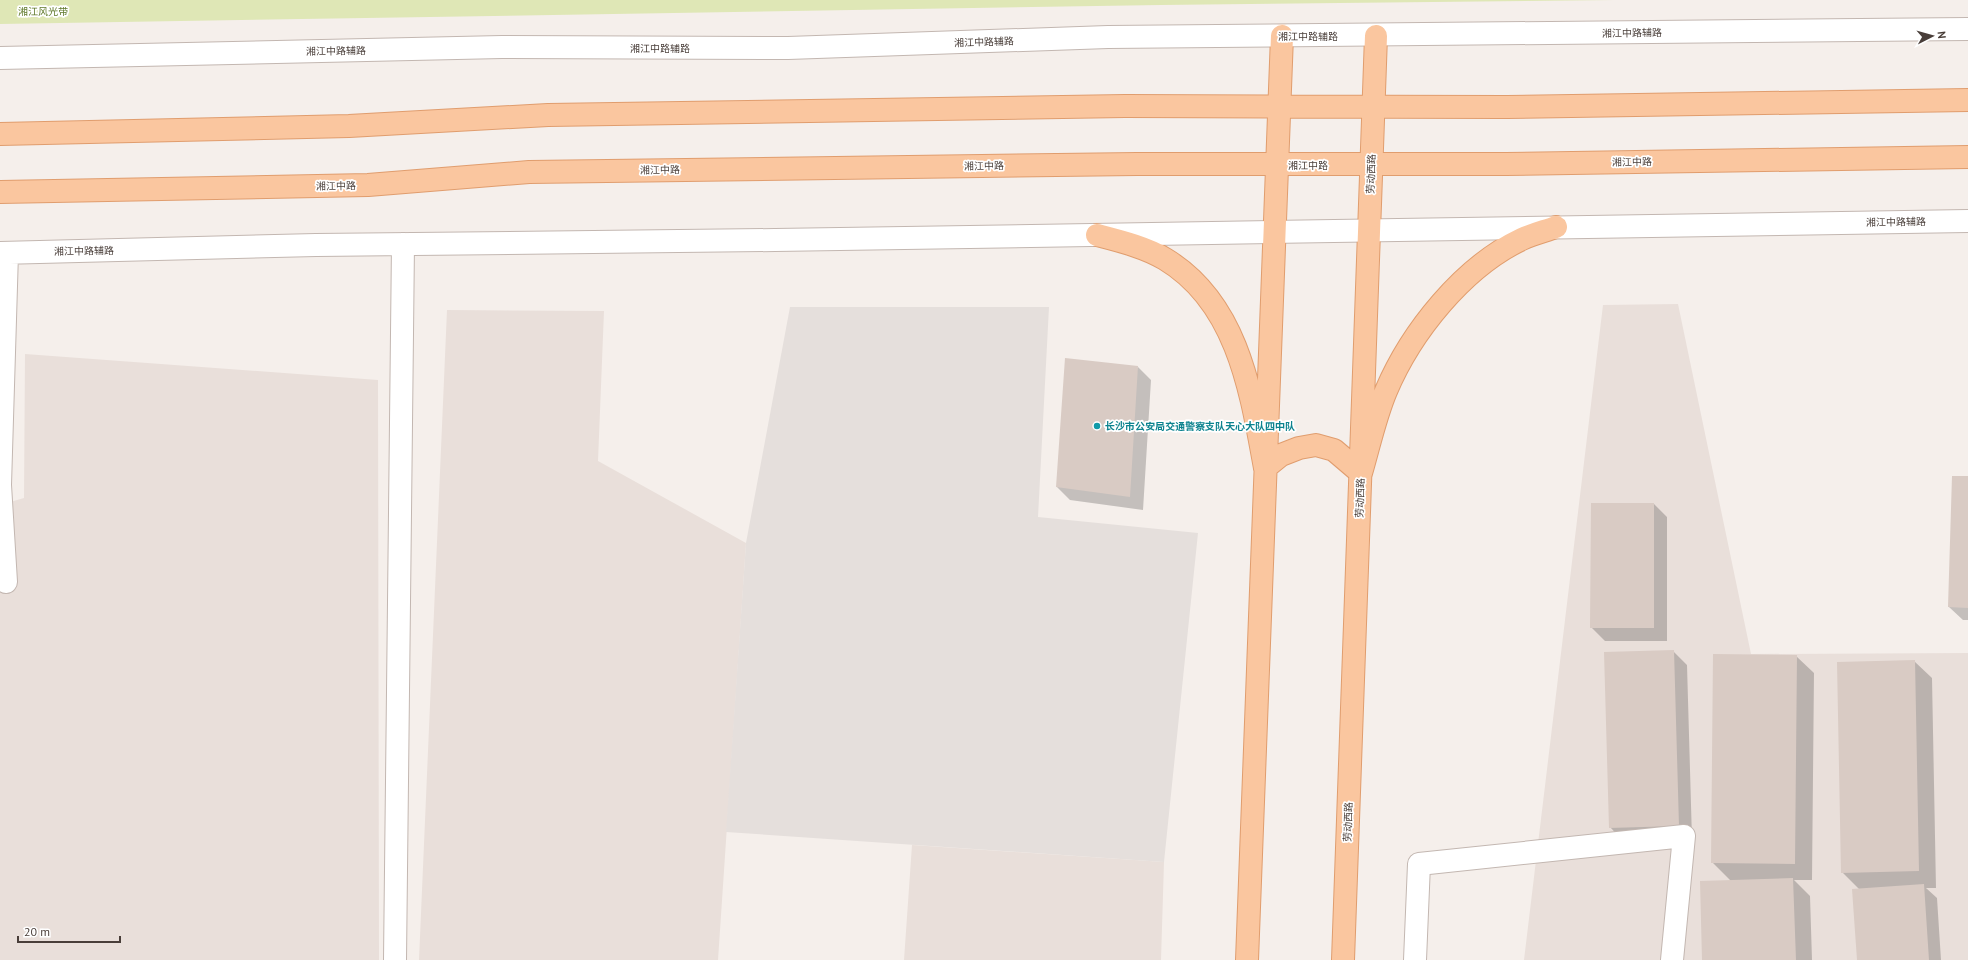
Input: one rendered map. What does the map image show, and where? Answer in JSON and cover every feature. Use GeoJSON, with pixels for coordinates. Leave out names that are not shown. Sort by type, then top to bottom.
{"type":"FeatureCollection","features":[{"type":"Feature","properties":{"kind":"main road"},"geometry":{"type":"LineString","coordinates":[[1247,960],[1282,36]]}},
{"type":"Feature","properties":{"kind":"main road","name":"劳动西路"},"geometry":{"type":"LineString","coordinates":[[1343,960],[1376,36]]}},
{"type":"Feature","properties":{"kind":"main road"},"geometry":{"type":"LineString","coordinates":[[0,134],[349,126],[548,115],[1125,106],[1507,107],[1968,100]]}},
{"type":"Feature","properties":{"kind":"main road","name":"湘江中路"},"geometry":{"type":"LineString","coordinates":[[0,192],[368,186],[529,172],[1137,164],[1506,164],[1968,157]]}},
{"type":"Feature","properties":{"kind":"main road"},"geometry":{"type":"LineString","coordinates":[[1265,468],[1281,455],[1299,448],[1316,446],[1334,450],[1361,473],[1385,392],[1400,361],[1442,302],[1468,275],[1493,256],[1522,240],[1556,227]]}},
{"type":"Feature","properties":{"kind":"main road"},"geometry":{"type":"LineString","coordinates":[[1097,235],[1134,245],[1165,259],[1194,281],[1216,306],[1234,340],[1245,375],[1255,413],[1265,468]]}},
{"type":"Feature","properties":{"kind":"street","name":"湘江中路辅路"},"geometry":{"type":"LineString","coordinates":[[0,58],[502,47],[788,48],[1108,38],[1968,30]]}},
{"type":"Feature","properties":{"kind":"street","name":"湘江中路辅路"},"geometry":{"type":"LineString","coordinates":[[3,253],[403,244],[1370,231],[1968,221]]}},
{"type":"Feature","properties":{"kind":"street"},"geometry":{"type":"LineString","coordinates":[[396,960],[403,244]]}},
{"type":"Feature","properties":{"kind":"street"},"geometry":{"type":"LineString","coordinates":[[3,253],[0,485],[6,582]]}},
{"type":"Feature","properties":{"kind":"street"},"geometry":{"type":"LineString","coordinates":[[1415,960],[1419,864],[1684,836],[1672,960]]}},
{"type":"Feature","properties":{"kind":"shaded area"},"geometry":{"type":"Polygon","coordinates":[[[1678,304],[1751,654],[1968,653],[1968,960],[1524,960],[1603,305],[1678,304]]]}},
{"type":"Feature","properties":{"kind":"shaded area"},"geometry":{"type":"Polygon","coordinates":[[[790,307],[1049,307],[1038,517],[1198,533],[1164,862],[726,832],[746,543],[790,307]]]}},
{"type":"Feature","properties":{"kind":"shaded area"},"geometry":{"type":"Polygon","coordinates":[[[447,310],[604,311],[598,461],[746,543],[718,960],[419,960],[447,310]]]}},
{"type":"Feature","properties":{"kind":"shaded area"},"geometry":{"type":"Polygon","coordinates":[[[25,354],[378,380],[379,960],[0,960],[0,505],[24,498],[25,354]]]}},
{"type":"Feature","properties":{"kind":"shaded area"},"geometry":{"type":"Polygon","coordinates":[[[912,845],[1164,862],[1161,960],[904,960],[912,845]]]}},
{"type":"Feature","properties":{"kind":"green space","name":"湘江风光带"},"geometry":{"type":"Polygon","coordinates":[[[0,0],[1614,0],[1161,5],[0,24],[0,0]]]}},
{"type":"Feature","properties":{"kind":"building","name":"长沙市公安局交通警察支队天心大队四中队"},"geometry":{"type":"Polygon","coordinates":[[[1065,358],[1138,366],[1130,497],[1056,487],[1065,358]]]}},
{"type":"Feature","properties":{"kind":"building"},"geometry":{"type":"Polygon","coordinates":[[[1952,476],[1968,476],[1968,608],[1948,607],[1952,476]]]}},
{"type":"Feature","properties":{"kind":"building"},"geometry":{"type":"Polygon","coordinates":[[[1591,503],[1654,503],[1654,628],[1590,628],[1591,503]]]}},
{"type":"Feature","properties":{"kind":"building"},"geometry":{"type":"Polygon","coordinates":[[[1674,650],[1679,826],[1609,828],[1604,652],[1674,650]]]}},
{"type":"Feature","properties":{"kind":"building"},"geometry":{"type":"Polygon","coordinates":[[[1713,654],[1797,655],[1795,864],[1711,863],[1713,654]]]}},
{"type":"Feature","properties":{"kind":"building"},"geometry":{"type":"Polygon","coordinates":[[[1915,660],[1919,871],[1841,873],[1837,662],[1915,660]]]}},
{"type":"Feature","properties":{"kind":"building"},"geometry":{"type":"Polygon","coordinates":[[[1793,878],[1796,960],[1702,960],[1700,881],[1793,878]]]}},
{"type":"Feature","properties":{"kind":"building"},"geometry":{"type":"Polygon","coordinates":[[[1924,884],[1929,960],[1857,960],[1852,889],[1924,884]]]}},
{"type":"Feature","properties":{"kind":"place","name":"长沙市公安局交通警察支队天心大队四中队"},"geometry":{"type":"Point","coordinates":[1097,426]}}]}
